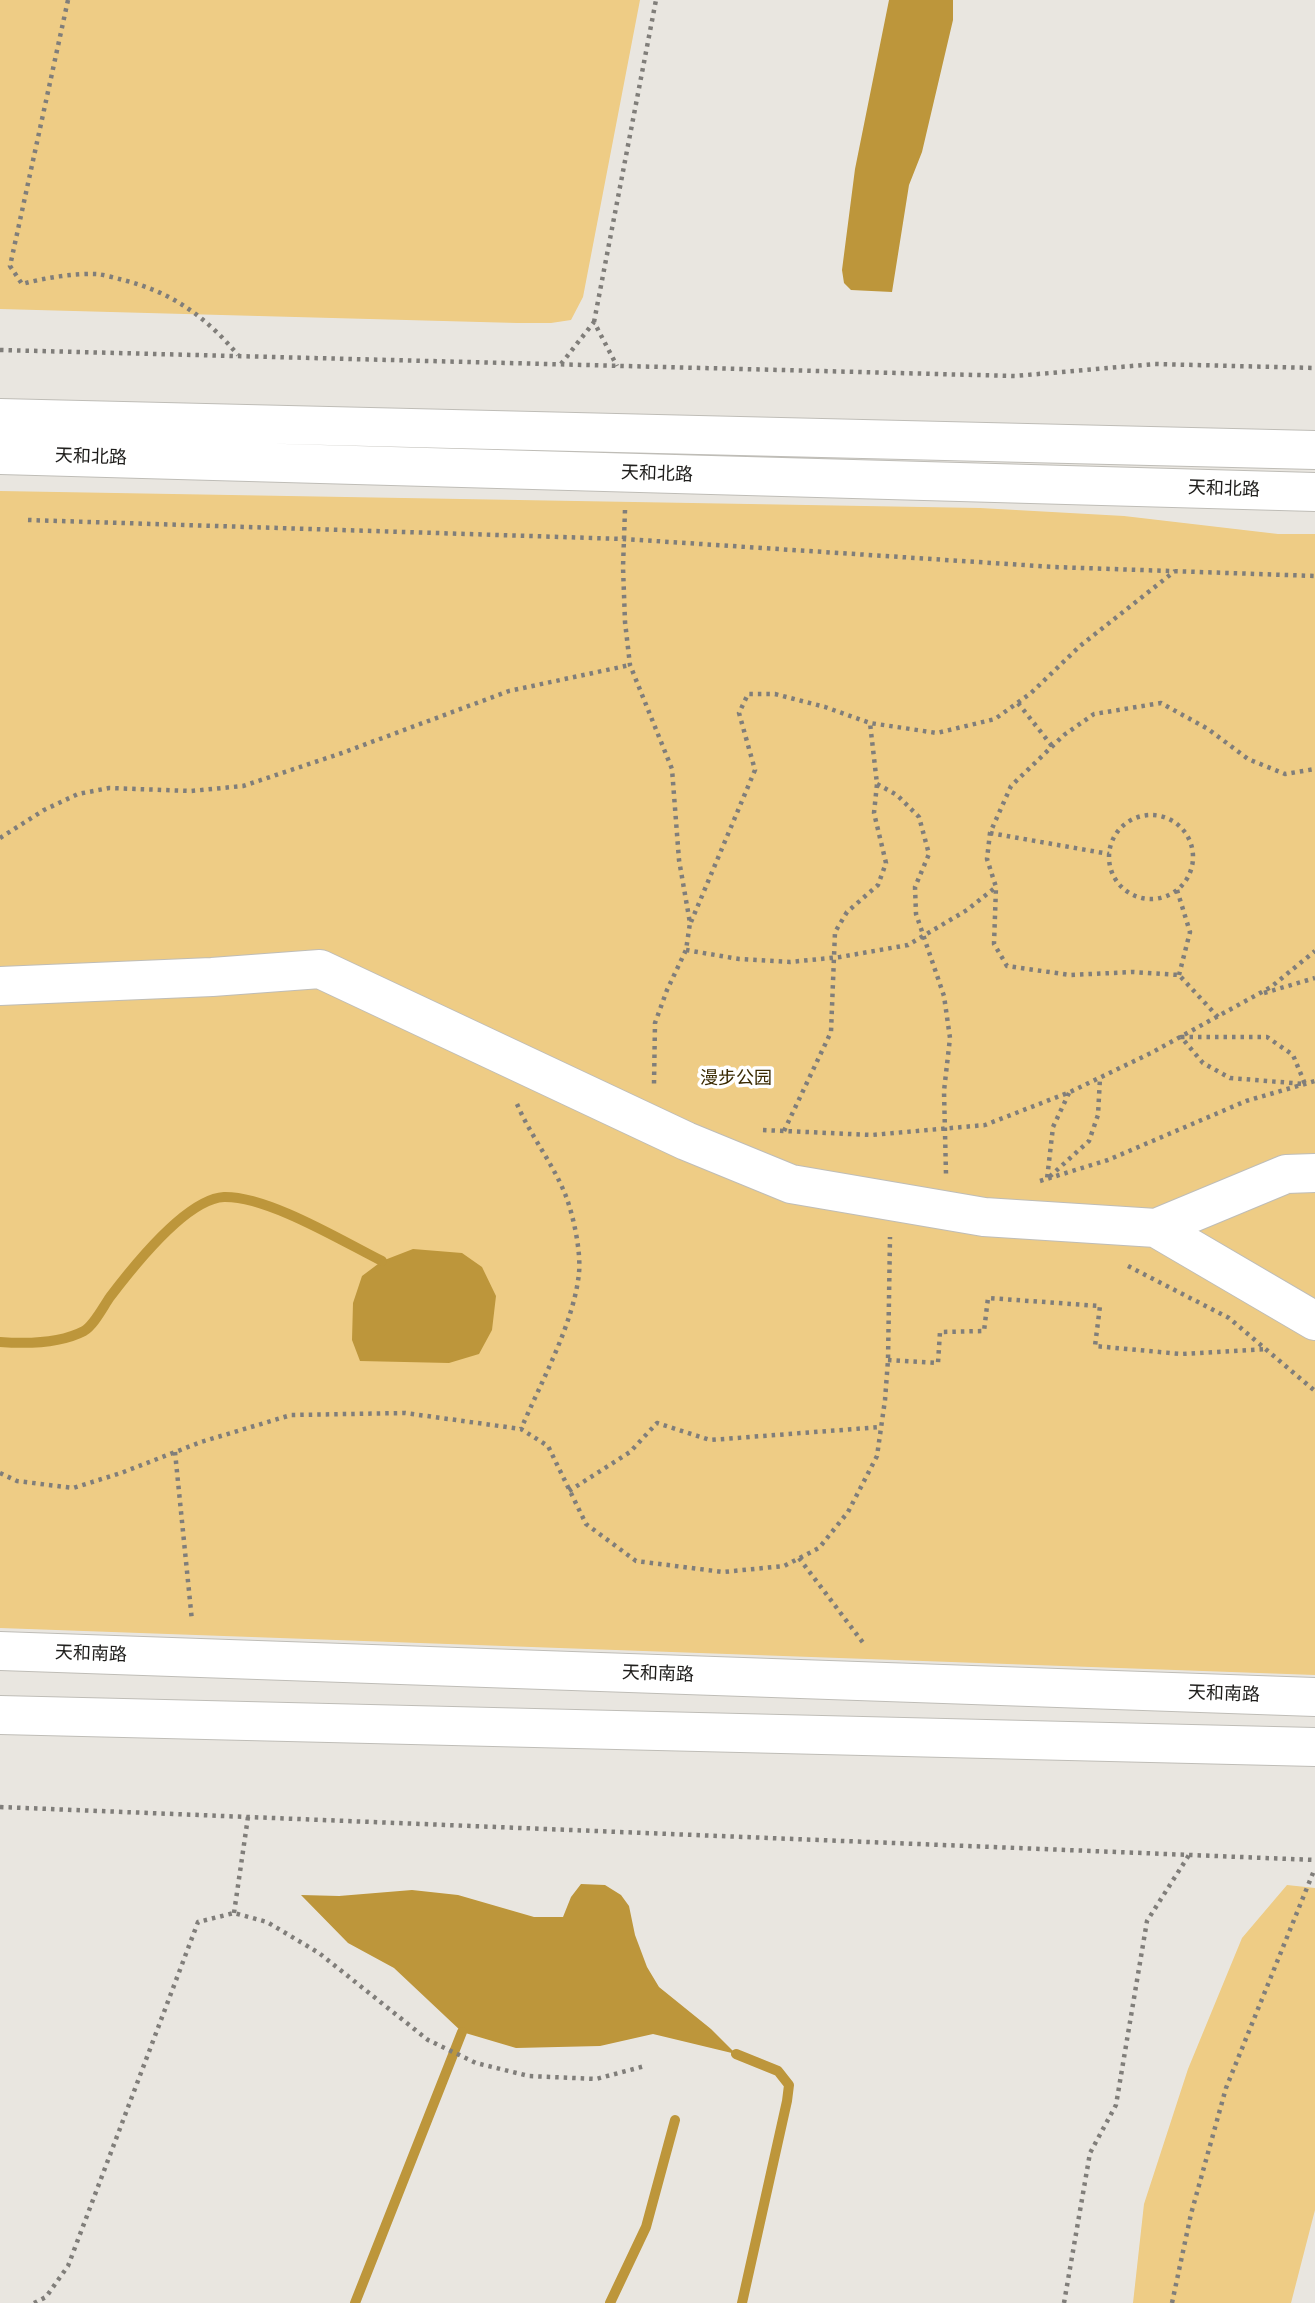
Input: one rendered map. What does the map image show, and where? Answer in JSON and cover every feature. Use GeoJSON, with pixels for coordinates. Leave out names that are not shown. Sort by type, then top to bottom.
{"type":"FeatureCollection","features":[{"type":"Feature","properties":{"kind":"street","name":"天和北路"},"geometry":{"type":"LineString","coordinates":[[0,418],[1315,450]]}},
{"type":"Feature","properties":{"kind":"street","name":"天和北路"},"geometry":{"type":"LineString","coordinates":[[0,455],[1315,492]]}},
{"type":"Feature","properties":{"kind":"street"},"geometry":{"type":"LineString","coordinates":[[0,986],[320,970],[686,1141],[791,1184],[984,1217],[1156,1228],[1286,1174],[1315,1173]]}},
{"type":"Feature","properties":{"kind":"street"},"geometry":{"type":"LineString","coordinates":[[1156,1228],[1315,1321]]}},
{"type":"Feature","properties":{"kind":"street","name":"天和南路"},"geometry":{"type":"LineString","coordinates":[[0,1651],[1315,1697]]}},
{"type":"Feature","properties":{"kind":"street"},"geometry":{"type":"LineString","coordinates":[[0,1715],[1315,1747]]}},
{"type":"Feature","properties":{"kind":"path"},"geometry":{"type":"LineString","coordinates":[[68,0],[10,267],[22,284],[41,279],[97,274],[149,286],[195,312],[216,330],[239,356]]}},
{"type":"Feature","properties":{"kind":"path"},"geometry":{"type":"LineString","coordinates":[[560,364],[594,322],[656,0]]}},
{"type":"Feature","properties":{"kind":"path"},"geometry":{"type":"LineString","coordinates":[[594,322],[617,366]]}},
{"type":"Feature","properties":{"kind":"path"},"geometry":{"type":"LineString","coordinates":[[0,350],[1015,376],[1155,364],[1315,368]]}},
{"type":"Feature","properties":{"kind":"path"},"geometry":{"type":"LineString","coordinates":[[626,474],[625,622],[630,665],[672,769],[679,860],[690,923]]}},
{"type":"Feature","properties":{"kind":"path"},"geometry":{"type":"LineString","coordinates":[[28,520],[624,539],[1054,567],[1315,576]]}},
{"type":"Feature","properties":{"kind":"path"},"geometry":{"type":"LineString","coordinates":[[652,1125],[655,1023],[686,950],[690,923],[755,770],[739,712],[748,694],[775,694],[825,707],[870,723],[937,733],[995,719],[1031,693],[1080,646],[1175,571]]}},
{"type":"Feature","properties":{"kind":"path"},"geometry":{"type":"LineString","coordinates":[[0,838],[44,810],[78,794],[108,788],[191,791],[243,786],[342,753],[509,691],[630,665]]}},
{"type":"Feature","properties":{"kind":"path"},"geometry":{"type":"LineString","coordinates":[[1018,703],[1052,746]]}},
{"type":"Feature","properties":{"kind":"path"},"geometry":{"type":"LineString","coordinates":[[1218,1017],[1180,975],[1132,972],[1070,975],[1007,967],[994,944],[996,887],[987,859],[990,833],[1011,786],[1063,735],[1094,714],[1161,703],[1209,729],[1248,759],[1285,774],[1315,769]]}},
{"type":"Feature","properties":{"kind":"path"},"geometry":{"type":"LineString","coordinates":[[784,1131],[831,1032],[835,932],[847,912],[878,885],[886,863],[874,813],[877,784],[870,723]]}},
{"type":"Feature","properties":{"kind":"path"},"geometry":{"type":"LineString","coordinates":[[877,784],[897,795],[919,817],[929,854],[915,887],[916,914],[944,996],[950,1038],[944,1091],[947,1211]]}},
{"type":"Feature","properties":{"kind":"path"},"geometry":{"type":"LineString","coordinates":[[1144,816],[1171,820],[1182,828],[1194,853],[1187,879],[1177,890],[1166,897],[1152,899],[1138,897],[1125,890],[1116,880],[1109,854],[1113,840],[1121,828],[1144,816]]}},
{"type":"Feature","properties":{"kind":"path"},"geometry":{"type":"LineString","coordinates":[[990,833],[1109,854]]}},
{"type":"Feature","properties":{"kind":"path"},"geometry":{"type":"LineString","coordinates":[[686,950],[739,959],[790,962],[833,958],[908,945],[967,910],[996,887]]}},
{"type":"Feature","properties":{"kind":"path"},"geometry":{"type":"LineString","coordinates":[[1177,890],[1190,932],[1180,975]]}},
{"type":"Feature","properties":{"kind":"path"},"geometry":{"type":"LineString","coordinates":[[757,1130],[872,1135],[985,1125],[1070,1092],[1181,1037],[1271,987],[1315,951]]}},
{"type":"Feature","properties":{"kind":"path"},"geometry":{"type":"LineString","coordinates":[[1257,995],[1315,978]]}},
{"type":"Feature","properties":{"kind":"path"},"geometry":{"type":"LineString","coordinates":[[1181,1037],[1203,1062],[1230,1078],[1305,1084]]}},
{"type":"Feature","properties":{"kind":"path"},"geometry":{"type":"LineString","coordinates":[[1181,1037],[1267,1037],[1293,1055],[1305,1084]]}},
{"type":"Feature","properties":{"kind":"path"},"geometry":{"type":"LineString","coordinates":[[512,1058],[513,1094],[524,1120],[567,1198],[576,1234],[579,1272],[567,1322],[521,1429]]}},
{"type":"Feature","properties":{"kind":"path"},"geometry":{"type":"LineString","coordinates":[[1047,1179],[1089,1141],[1098,1115],[1100,1077]]}},
{"type":"Feature","properties":{"kind":"path"},"geometry":{"type":"LineString","coordinates":[[1035,1183],[1108,1160],[1247,1101],[1315,1080]]}},
{"type":"Feature","properties":{"kind":"path"},"geometry":{"type":"LineString","coordinates":[[1047,1179],[1053,1127],[1070,1092]]}},
{"type":"Feature","properties":{"kind":"path"},"geometry":{"type":"LineString","coordinates":[[0,1473],[17,1481],[72,1488],[121,1473],[176,1451],[291,1415],[405,1413],[521,1429],[548,1446],[586,1524],[636,1561],[723,1572],[784,1566],[819,1548],[848,1511],[877,1456],[888,1360],[890,1201]]}},
{"type":"Feature","properties":{"kind":"path"},"geometry":{"type":"LineString","coordinates":[[1117,1261],[1229,1318],[1315,1391]]}},
{"type":"Feature","properties":{"kind":"path"},"geometry":{"type":"LineString","coordinates":[[888,1360],[938,1363],[940,1332],[984,1331],[988,1298],[1100,1306],[1094,1346],[1181,1354],[1268,1349]]}},
{"type":"Feature","properties":{"kind":"path"},"geometry":{"type":"LineString","coordinates":[[569,1490],[630,1451],[657,1423],[710,1440],[881,1427]]}},
{"type":"Feature","properties":{"kind":"path"},"geometry":{"type":"LineString","coordinates":[[176,1451],[196,1657]]}},
{"type":"Feature","properties":{"kind":"path"},"geometry":{"type":"LineString","coordinates":[[799,1558],[894,1682]]}},
{"type":"Feature","properties":{"kind":"path"},"geometry":{"type":"LineString","coordinates":[[0,1807],[1315,1860]]}},
{"type":"Feature","properties":{"kind":"path"},"geometry":{"type":"LineString","coordinates":[[234,1913],[248,1816]]}},
{"type":"Feature","properties":{"kind":"path"},"geometry":{"type":"LineString","coordinates":[[1064,2303],[1090,2153],[1116,2105],[1147,1921],[1189,1854]]}},
{"type":"Feature","properties":{"kind":"path"},"geometry":{"type":"LineString","coordinates":[[1172,2303],[1191,2214],[1226,2088],[1315,1868]]}},
{"type":"Feature","properties":{"kind":"path"},"geometry":{"type":"LineString","coordinates":[[34,2303],[46,2297],[68,2266],[198,1922],[234,1913],[267,1922],[319,1953],[428,2040],[476,2063],[529,2076],[596,2080],[645,2066]]}},
{"type":"Feature","properties":{"kind":"green space"},"geometry":{"type":"Polygon","coordinates":[[[0,0],[640,0],[583,297],[571,320],[517,323],[0,309],[0,0]]]}},
{"type":"Feature","properties":{"kind":"green space","name":"漫步公园"},"geometry":{"type":"Polygon","coordinates":[[[0,491],[980,508],[1124,516],[1278,534],[1315,534],[1315,1675],[0,1628],[0,491]]]}},
{"type":"Feature","properties":{"kind":"green space"},"geometry":{"type":"Polygon","coordinates":[[[1287,1885],[1315,1888],[1315,2210],[1291,2303],[1133,2303],[1144,2204],[1188,2069],[1242,1938],[1287,1885]]]}},
{"type":"Feature","properties":{"kind":"shaded area"},"geometry":{"type":"Polygon","coordinates":[[[889,0],[953,0],[953,20],[922,152],[909,185],[892,292],[851,290],[844,283],[842,270],[855,169],[889,0]]]}},
{"type":"Feature","properties":{"kind":"shaded area"},"geometry":{"type":"Polygon","coordinates":[[[413,1249],[462,1253],[482,1267],[496,1296],[492,1330],[479,1354],[449,1363],[360,1361],[352,1340],[353,1303],[362,1276],[382,1261],[413,1249]]]}},
{"type":"Feature","properties":{"kind":"shaded area"},"geometry":{"type":"Polygon","coordinates":[[[581,1884],[605,1885],[621,1895],[629,1906],[635,1935],[647,1967],[659,1987],[711,2029],[736,2054],[653,2034],[600,2046],[516,2048],[462,2032],[394,1968],[348,1943],[301,1895],[339,1896],[412,1890],[458,1895],[534,1917],[563,1917],[571,1897],[581,1884]]]}},
{"type":"Feature","properties":{"kind":"waterway"},"geometry":{"type":"LineString","coordinates":[[0,1342],[54,1341],[84,1331],[132,1269],[161,1237],[193,1209],[224,1197],[262,1204],[283,1212],[382,1261]]}},
{"type":"Feature","properties":{"kind":"waterway"},"geometry":{"type":"LineString","coordinates":[[355,2303],[462,2032]]}},
{"type":"Feature","properties":{"kind":"waterway"},"geometry":{"type":"LineString","coordinates":[[736,2054],[778,2071],[789,2085],[742,2303]]}},
{"type":"Feature","properties":{"kind":"waterway"},"geometry":{"type":"LineString","coordinates":[[610,2303],[646,2227],[675,2120]]}}]}
